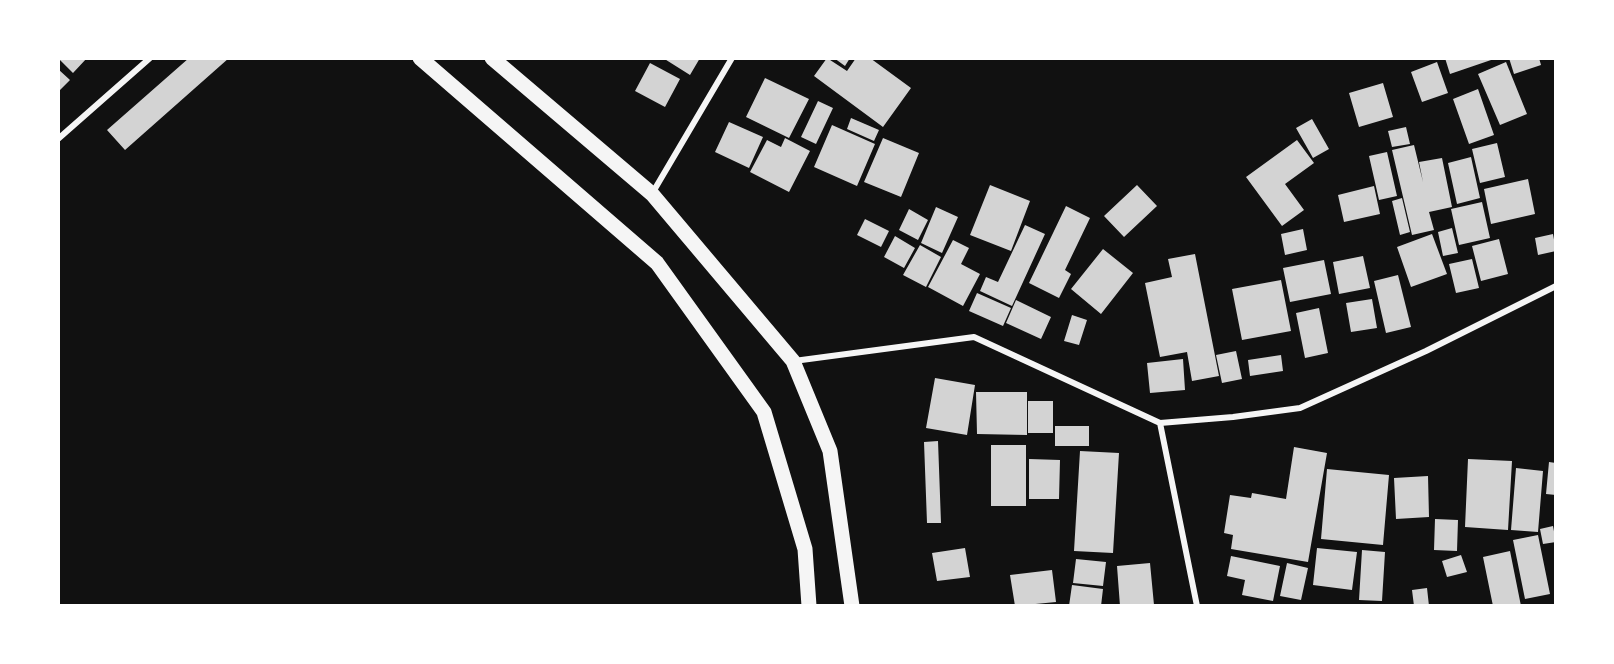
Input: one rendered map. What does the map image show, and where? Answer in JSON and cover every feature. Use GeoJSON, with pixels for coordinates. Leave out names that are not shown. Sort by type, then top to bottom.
{"type":"FeatureCollection","features":[{"type":"Feature","properties":{"kind":"main road"},"geometry":{"type":"LineString","coordinates":[[420,58],[657,263],[764,412],[805,549],[809,606]]}},
{"type":"Feature","properties":{"kind":"main road"},"geometry":{"type":"LineString","coordinates":[[492,58],[652,194],[793,361],[830,451],[852,606]]}},
{"type":"Feature","properties":{"kind":"street"},"geometry":{"type":"LineString","coordinates":[[58,140],[150,58]]}},
{"type":"Feature","properties":{"kind":"street"},"geometry":{"type":"LineString","coordinates":[[652,194],[732,58]]}},
{"type":"Feature","properties":{"kind":"street"},"geometry":{"type":"LineString","coordinates":[[793,361],[974,337],[1160,423],[1300,408],[1426,351],[1556,286]]}},
{"type":"Feature","properties":{"kind":"street"},"geometry":{"type":"LineString","coordinates":[[1160,423],[1197,606]]}},
{"type":"Feature","properties":{"kind":"building"},"geometry":{"type":"Polygon","coordinates":[[[58,58],[87,58],[73,73],[58,58]]]}},
{"type":"Feature","properties":{"kind":"building"},"geometry":{"type":"Polygon","coordinates":[[[189,58],[229,58],[125,150],[107,130],[189,58]]]}},
{"type":"Feature","properties":{"kind":"building"},"geometry":{"type":"Polygon","coordinates":[[[663,58],[700,58],[690,75],[663,58]]]}},
{"type":"Feature","properties":{"kind":"building"},"geometry":{"type":"Polygon","coordinates":[[[827,58],[847,71],[856,58],[870,58],[911,88],[883,127],[814,76],[827,58]]]}},
{"type":"Feature","properties":{"kind":"building"},"geometry":{"type":"Polygon","coordinates":[[[834,58],[850,58],[845,66],[834,58]]]}},
{"type":"Feature","properties":{"kind":"building"},"geometry":{"type":"Polygon","coordinates":[[[1445,58],[1494,58],[1494,59],[1450,74],[1445,58]]]}},
{"type":"Feature","properties":{"kind":"building"},"geometry":{"type":"Polygon","coordinates":[[[1509,58],[1539,58],[1541,65],[1514,74],[1509,58]]]}},
{"type":"Feature","properties":{"kind":"building"},"geometry":{"type":"Polygon","coordinates":[[[1437,62],[1448,93],[1422,102],[1411,72],[1437,62]]]}},
{"type":"Feature","properties":{"kind":"building"},"geometry":{"type":"Polygon","coordinates":[[[1506,62],[1527,114],[1500,125],[1478,74],[1506,62]]]}},
{"type":"Feature","properties":{"kind":"building"},"geometry":{"type":"Polygon","coordinates":[[[650,63],[680,79],[665,107],[635,91],[650,63]]]}},
{"type":"Feature","properties":{"kind":"building"},"geometry":{"type":"Polygon","coordinates":[[[58,69],[70,80],[58,92],[58,69]]]}},
{"type":"Feature","properties":{"kind":"building"},"geometry":{"type":"Polygon","coordinates":[[[765,78],[809,99],[789,138],[746,117],[765,78]]]}},
{"type":"Feature","properties":{"kind":"building"},"geometry":{"type":"Polygon","coordinates":[[[1383,83],[1393,117],[1359,127],[1349,93],[1383,83]]]}},
{"type":"Feature","properties":{"kind":"building"},"geometry":{"type":"Polygon","coordinates":[[[1478,89],[1494,135],[1469,144],[1453,99],[1478,89]]]}},
{"type":"Feature","properties":{"kind":"building"},"geometry":{"type":"Polygon","coordinates":[[[818,101],[833,108],[816,144],[801,137],[818,101]]]}},
{"type":"Feature","properties":{"kind":"building"},"geometry":{"type":"Polygon","coordinates":[[[851,118],[879,130],[874,141],[847,129],[851,118]]]}},
{"type":"Feature","properties":{"kind":"building"},"geometry":{"type":"Polygon","coordinates":[[[1312,119],[1329,149],[1313,158],[1296,128],[1312,119]]]}},
{"type":"Feature","properties":{"kind":"building"},"geometry":{"type":"Polygon","coordinates":[[[729,122],[763,137],[749,168],[715,152],[729,122]]]}},
{"type":"Feature","properties":{"kind":"building"},"geometry":{"type":"Polygon","coordinates":[[[832,125],[875,144],[857,186],[814,167],[832,125]]]}},
{"type":"Feature","properties":{"kind":"building"},"geometry":{"type":"Polygon","coordinates":[[[1406,127],[1410,144],[1392,147],[1388,131],[1406,127]]]}},
{"type":"Feature","properties":{"kind":"building"},"geometry":{"type":"Polygon","coordinates":[[[785,138],[810,151],[789,192],[750,172],[767,140],[781,147],[785,138]]]}},
{"type":"Feature","properties":{"kind":"building"},"geometry":{"type":"Polygon","coordinates":[[[883,138],[919,153],[901,197],[864,182],[883,138]]]}},
{"type":"Feature","properties":{"kind":"building"},"geometry":{"type":"Polygon","coordinates":[[[1297,140],[1314,163],[1285,184],[1304,210],[1282,226],[1246,177],[1297,140]]]}},
{"type":"Feature","properties":{"kind":"building"},"geometry":{"type":"Polygon","coordinates":[[[1497,143],[1505,177],[1480,183],[1472,149],[1497,143]]]}},
{"type":"Feature","properties":{"kind":"building"},"geometry":{"type":"Polygon","coordinates":[[[1414,145],[1423,182],[1419,162],[1442,158],[1452,207],[1429,212],[1434,230],[1412,235],[1392,150],[1414,145]]]}},
{"type":"Feature","properties":{"kind":"building"},"geometry":{"type":"Polygon","coordinates":[[[1387,152],[1397,196],[1379,200],[1369,156],[1387,152]]]}},
{"type":"Feature","properties":{"kind":"building"},"geometry":{"type":"Polygon","coordinates":[[[1471,157],[1480,198],[1457,204],[1448,163],[1471,157]]]}},
{"type":"Feature","properties":{"kind":"building"},"geometry":{"type":"Polygon","coordinates":[[[1528,179],[1535,214],[1491,224],[1484,189],[1528,179]]]}},
{"type":"Feature","properties":{"kind":"building"},"geometry":{"type":"Polygon","coordinates":[[[990,185],[1030,201],[1011,251],[970,235],[990,185]]]}},
{"type":"Feature","properties":{"kind":"building"},"geometry":{"type":"Polygon","coordinates":[[[1137,185],[1157,206],[1124,237],[1104,216],[1137,185]]]}},
{"type":"Feature","properties":{"kind":"building"},"geometry":{"type":"Polygon","coordinates":[[[1374,186],[1380,214],[1344,222],[1338,195],[1374,186]]]}},
{"type":"Feature","properties":{"kind":"building"},"geometry":{"type":"Polygon","coordinates":[[[1402,198],[1410,232],[1400,235],[1392,201],[1402,198]]]}},
{"type":"Feature","properties":{"kind":"building"},"geometry":{"type":"Polygon","coordinates":[[[1482,202],[1490,238],[1459,245],[1451,209],[1482,202]]]}},
{"type":"Feature","properties":{"kind":"building"},"geometry":{"type":"Polygon","coordinates":[[[1066,206],[1090,218],[1065,270],[1071,274],[1059,298],[1029,283],[1066,206]]]}},
{"type":"Feature","properties":{"kind":"building"},"geometry":{"type":"Polygon","coordinates":[[[936,207],[958,217],[942,253],[921,243],[936,207]]]}},
{"type":"Feature","properties":{"kind":"building"},"geometry":{"type":"Polygon","coordinates":[[[909,209],[928,220],[918,240],[899,230],[909,209]]]}},
{"type":"Feature","properties":{"kind":"building"},"geometry":{"type":"Polygon","coordinates":[[[865,219],[889,231],[881,247],[857,235],[865,219]]]}},
{"type":"Feature","properties":{"kind":"building"},"geometry":{"type":"Polygon","coordinates":[[[1025,225],[1045,234],[1012,306],[980,291],[986,277],[998,282],[1025,225]]]}},
{"type":"Feature","properties":{"kind":"building"},"geometry":{"type":"Polygon","coordinates":[[[1452,228],[1458,253],[1443,256],[1438,232],[1452,228]]]}},
{"type":"Feature","properties":{"kind":"building"},"geometry":{"type":"Polygon","coordinates":[[[1303,229],[1307,250],[1285,255],[1281,234],[1303,229]]]}},
{"type":"Feature","properties":{"kind":"building"},"geometry":{"type":"Polygon","coordinates":[[[1432,234],[1447,274],[1411,287],[1397,247],[1432,234]]]}},
{"type":"Feature","properties":{"kind":"building"},"geometry":{"type":"Polygon","coordinates":[[[1553,234],[1556,251],[1538,255],[1535,238],[1553,234]]]}},
{"type":"Feature","properties":{"kind":"building"},"geometry":{"type":"Polygon","coordinates":[[[895,236],[915,248],[904,268],[884,257],[895,236]]]}},
{"type":"Feature","properties":{"kind":"building"},"geometry":{"type":"Polygon","coordinates":[[[1499,239],[1508,274],[1481,281],[1472,246],[1499,239]]]}},
{"type":"Feature","properties":{"kind":"building"},"geometry":{"type":"Polygon","coordinates":[[[953,240],[969,248],[961,264],[980,274],[963,306],[928,287],[953,240]]]}},
{"type":"Feature","properties":{"kind":"building"},"geometry":{"type":"Polygon","coordinates":[[[920,245],[941,257],[926,287],[903,275],[920,245]]]}},
{"type":"Feature","properties":{"kind":"building"},"geometry":{"type":"Polygon","coordinates":[[[1103,249],[1133,273],[1101,314],[1071,289],[1103,249]]]}},
{"type":"Feature","properties":{"kind":"building"},"geometry":{"type":"Polygon","coordinates":[[[1195,254],[1219,376],[1192,381],[1187,352],[1160,357],[1145,283],[1172,277],[1168,259],[1195,254]]]}},
{"type":"Feature","properties":{"kind":"building"},"geometry":{"type":"Polygon","coordinates":[[[1363,256],[1370,288],[1339,294],[1333,262],[1363,256]]]}},
{"type":"Feature","properties":{"kind":"building"},"geometry":{"type":"Polygon","coordinates":[[[1472,259],[1479,288],[1456,293],[1449,264],[1472,259]]]}},
{"type":"Feature","properties":{"kind":"building"},"geometry":{"type":"Polygon","coordinates":[[[1324,260],[1331,294],[1290,302],[1283,268],[1324,260]]]}},
{"type":"Feature","properties":{"kind":"building"},"geometry":{"type":"Polygon","coordinates":[[[1398,275],[1411,327],[1386,333],[1374,281],[1398,275]]]}},
{"type":"Feature","properties":{"kind":"building"},"geometry":{"type":"Polygon","coordinates":[[[1281,280],[1291,331],[1242,340],[1232,289],[1281,280]]]}},
{"type":"Feature","properties":{"kind":"building"},"geometry":{"type":"Polygon","coordinates":[[[977,293],[1011,308],[1003,326],[969,311],[977,293]]]}},
{"type":"Feature","properties":{"kind":"building"},"geometry":{"type":"Polygon","coordinates":[[[1372,299],[1377,328],[1351,332],[1346,303],[1372,299]]]}},
{"type":"Feature","properties":{"kind":"building"},"geometry":{"type":"Polygon","coordinates":[[[1016,300],[1051,317],[1041,339],[1006,323],[1016,300]]]}},
{"type":"Feature","properties":{"kind":"building"},"geometry":{"type":"Polygon","coordinates":[[[1319,308],[1328,353],[1305,358],[1296,313],[1319,308]]]}},
{"type":"Feature","properties":{"kind":"building"},"geometry":{"type":"Polygon","coordinates":[[[1072,315],[1087,320],[1079,345],[1064,341],[1072,315]]]}},
{"type":"Feature","properties":{"kind":"building"},"geometry":{"type":"Polygon","coordinates":[[[1236,351],[1242,379],[1222,383],[1216,355],[1236,351]]]}},
{"type":"Feature","properties":{"kind":"building"},"geometry":{"type":"Polygon","coordinates":[[[1281,355],[1283,371],[1250,376],[1248,360],[1281,355]]]}},
{"type":"Feature","properties":{"kind":"building"},"geometry":{"type":"Polygon","coordinates":[[[1183,359],[1185,390],[1150,393],[1147,363],[1183,359]]]}},
{"type":"Feature","properties":{"kind":"building"},"geometry":{"type":"Polygon","coordinates":[[[935,378],[975,385],[967,435],[926,428],[935,378]]]}},
{"type":"Feature","properties":{"kind":"building"},"geometry":{"type":"Polygon","coordinates":[[[976,392],[1027,392],[1027,435],[977,434],[976,392]]]}},
{"type":"Feature","properties":{"kind":"building"},"geometry":{"type":"Polygon","coordinates":[[[1028,401],[1053,401],[1053,433],[1028,433],[1028,401]]]}},
{"type":"Feature","properties":{"kind":"building"},"geometry":{"type":"Polygon","coordinates":[[[1055,426],[1089,426],[1089,446],[1055,446],[1055,426]]]}},
{"type":"Feature","properties":{"kind":"building"},"geometry":{"type":"Polygon","coordinates":[[[938,441],[941,523],[927,523],[924,442],[938,441]]]}},
{"type":"Feature","properties":{"kind":"building"},"geometry":{"type":"Polygon","coordinates":[[[991,445],[1026,445],[1026,506],[991,506],[991,445]]]}},
{"type":"Feature","properties":{"kind":"building"},"geometry":{"type":"Polygon","coordinates":[[[1294,447],[1327,453],[1308,562],[1231,549],[1233,535],[1224,533],[1230,495],[1251,498],[1252,493],[1286,499],[1294,447]]]}},
{"type":"Feature","properties":{"kind":"building"},"geometry":{"type":"Polygon","coordinates":[[[1080,451],[1119,453],[1113,553],[1074,551],[1080,451]]]}},
{"type":"Feature","properties":{"kind":"building"},"geometry":{"type":"Polygon","coordinates":[[[1029,459],[1060,460],[1059,499],[1029,499],[1029,459]]]}},
{"type":"Feature","properties":{"kind":"building"},"geometry":{"type":"Polygon","coordinates":[[[1468,459],[1512,461],[1508,530],[1465,527],[1468,459]]]}},
{"type":"Feature","properties":{"kind":"building"},"geometry":{"type":"Polygon","coordinates":[[[1549,462],[1556,463],[1556,495],[1546,494],[1549,462]]]}},
{"type":"Feature","properties":{"kind":"building"},"geometry":{"type":"Polygon","coordinates":[[[1516,468],[1543,471],[1538,532],[1511,530],[1516,468]]]}},
{"type":"Feature","properties":{"kind":"building"},"geometry":{"type":"Polygon","coordinates":[[[1327,469],[1389,475],[1383,545],[1321,539],[1327,469]]]}},
{"type":"Feature","properties":{"kind":"building"},"geometry":{"type":"Polygon","coordinates":[[[1428,476],[1429,517],[1396,519],[1394,478],[1428,476]]]}},
{"type":"Feature","properties":{"kind":"building"},"geometry":{"type":"Polygon","coordinates":[[[1435,519],[1458,520],[1457,551],[1434,550],[1435,519]]]}},
{"type":"Feature","properties":{"kind":"building"},"geometry":{"type":"Polygon","coordinates":[[[1553,526],[1556,542],[1543,544],[1540,529],[1553,526]]]}},
{"type":"Feature","properties":{"kind":"building"},"geometry":{"type":"Polygon","coordinates":[[[1538,535],[1550,594],[1525,599],[1513,540],[1538,535]]]}},
{"type":"Feature","properties":{"kind":"building"},"geometry":{"type":"Polygon","coordinates":[[[965,548],[970,577],[937,581],[932,553],[965,548]]]}},
{"type":"Feature","properties":{"kind":"building"},"geometry":{"type":"Polygon","coordinates":[[[1317,548],[1357,552],[1352,590],[1313,585],[1317,548]]]}},
{"type":"Feature","properties":{"kind":"building"},"geometry":{"type":"Polygon","coordinates":[[[1362,550],[1385,552],[1382,601],[1359,600],[1362,550]]]}},
{"type":"Feature","properties":{"kind":"building"},"geometry":{"type":"Polygon","coordinates":[[[1510,551],[1521,606],[1493,606],[1483,557],[1510,551]]]}},
{"type":"Feature","properties":{"kind":"building"},"geometry":{"type":"Polygon","coordinates":[[[1461,555],[1467,572],[1447,577],[1442,561],[1461,555]]]}},
{"type":"Feature","properties":{"kind":"building"},"geometry":{"type":"Polygon","coordinates":[[[1231,556],[1280,566],[1273,601],[1242,595],[1245,580],[1227,576],[1231,556]]]}},
{"type":"Feature","properties":{"kind":"building"},"geometry":{"type":"Polygon","coordinates":[[[1076,559],[1106,562],[1103,586],[1073,583],[1076,559]]]}},
{"type":"Feature","properties":{"kind":"building"},"geometry":{"type":"Polygon","coordinates":[[[1150,563],[1154,605],[1120,606],[1117,566],[1150,563]]]}},
{"type":"Feature","properties":{"kind":"building"},"geometry":{"type":"Polygon","coordinates":[[[1287,563],[1308,568],[1301,600],[1280,596],[1287,563]]]}},
{"type":"Feature","properties":{"kind":"building"},"geometry":{"type":"Polygon","coordinates":[[[1052,570],[1056,602],[1015,606],[1010,575],[1052,570]]]}},
{"type":"Feature","properties":{"kind":"building"},"geometry":{"type":"Polygon","coordinates":[[[1072,585],[1103,589],[1101,606],[1069,606],[1072,585]]]}},
{"type":"Feature","properties":{"kind":"building"},"geometry":{"type":"Polygon","coordinates":[[[1427,588],[1429,606],[1414,606],[1412,590],[1427,588]]]}}]}
